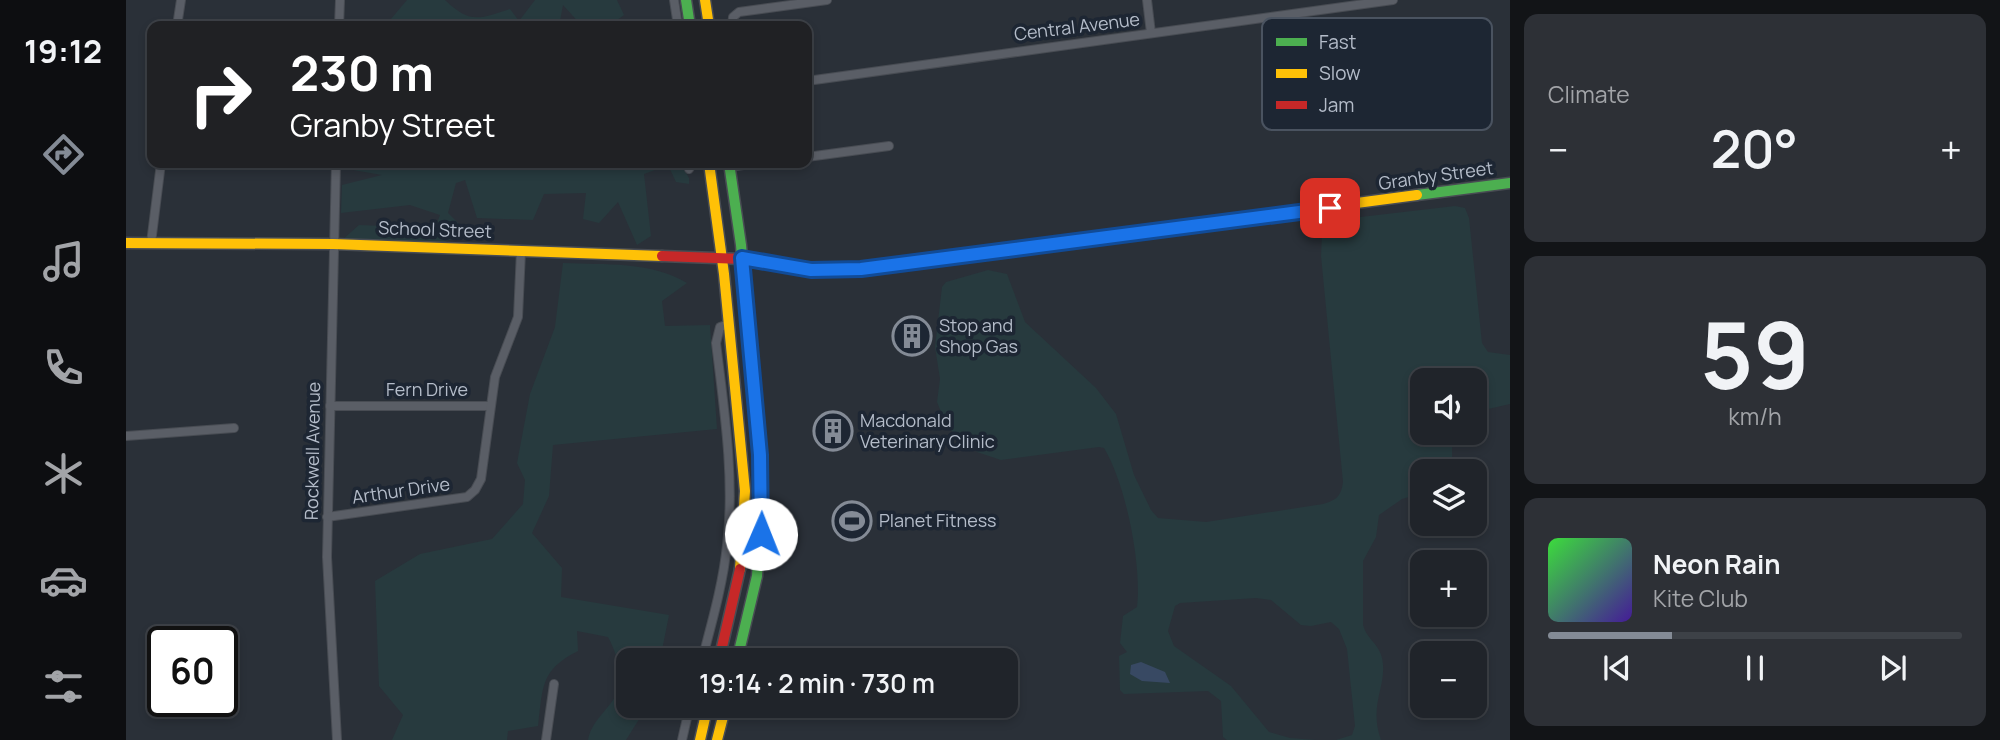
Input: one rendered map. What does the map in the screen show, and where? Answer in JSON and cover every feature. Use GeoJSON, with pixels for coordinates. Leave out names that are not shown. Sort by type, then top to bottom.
{"type":"FeatureCollection","features":[{"type":"Feature","properties":{"kind":"main road"},"geometry":{"type":"LineString","coordinates":[[686,0],[689,21]]}},
{"type":"Feature","properties":{"kind":"main road"},"geometry":{"type":"LineString","coordinates":[[705,0],[708,21]]}},
{"type":"Feature","properties":{"kind":"main road"},"geometry":{"type":"LineString","coordinates":[[710,168],[740,429],[745,513],[740,573],[720,648]]}},
{"type":"Feature","properties":{"kind":"main road"},"geometry":{"type":"LineString","coordinates":[[729,168],[742,258],[762,493],[757,576],[740,648]]}},
{"type":"Feature","properties":{"kind":"main road","name":"Granby Street"},"geometry":{"type":"LineString","coordinates":[[742,258],[811,270],[861,269],[1510,183]]}},
{"type":"Feature","properties":{"kind":"main road","name":"School Street"},"geometry":{"type":"LineString","coordinates":[[126,243],[333,244],[742,258]]}},
{"type":"Feature","properties":{"kind":"main road"},"geometry":{"type":"LineString","coordinates":[[740,573],[757,576]]}},
{"type":"Feature","properties":{"kind":"main road"},"geometry":{"type":"LineString","coordinates":[[700,740],[705,718]]}},
{"type":"Feature","properties":{"kind":"main road"},"geometry":{"type":"LineString","coordinates":[[717,740],[723,718]]}},
{"type":"Feature","properties":{"kind":"street"},"geometry":{"type":"LineString","coordinates":[[178,21],[181,0]]}},
{"type":"Feature","properties":{"kind":"street"},"geometry":{"type":"LineString","coordinates":[[339,21],[340,0]]}},
{"type":"Feature","properties":{"kind":"street"},"geometry":{"type":"LineString","coordinates":[[674,0],[677,21]]}},
{"type":"Feature","properties":{"kind":"street"},"geometry":{"type":"LineString","coordinates":[[733,21],[733,17],[740,12],[827,0]]}},
{"type":"Feature","properties":{"kind":"street"},"geometry":{"type":"LineString","coordinates":[[1147,0],[1152,33]]}},
{"type":"Feature","properties":{"kind":"street","name":"Central Avenue"},"geometry":{"type":"LineString","coordinates":[[812,80],[1393,0]]}},
{"type":"Feature","properties":{"kind":"street"},"geometry":{"type":"LineString","coordinates":[[812,155],[889,146]]}},
{"type":"Feature","properties":{"kind":"street"},"geometry":{"type":"LineString","coordinates":[[151,243],[160,168]]}},
{"type":"Feature","properties":{"kind":"street","name":"Rockwell Avenue"},"geometry":{"type":"LineString","coordinates":[[336,168],[327,517],[337,740]]}},
{"type":"Feature","properties":{"kind":"street","name":"Fern Drive"},"geometry":{"type":"LineString","coordinates":[[330,406],[489,406],[495,377],[518,317],[521,251]]}},
{"type":"Feature","properties":{"kind":"street"},"geometry":{"type":"LineString","coordinates":[[704,648],[727,547],[729,499],[716,343],[720,327],[729,324]]}},
{"type":"Feature","properties":{"kind":"street","name":"Arthur Drive"},"geometry":{"type":"LineString","coordinates":[[327,517],[467,497],[481,479],[489,406]]}},
{"type":"Feature","properties":{"kind":"street"},"geometry":{"type":"LineString","coordinates":[[126,436],[234,428]]}},
{"type":"Feature","properties":{"kind":"street"},"geometry":{"type":"LineString","coordinates":[[724,430],[740,429]]}},
{"type":"Feature","properties":{"kind":"street"},"geometry":{"type":"LineString","coordinates":[[546,740],[554,684]]}},
{"type":"Feature","properties":{"kind":"street"},"geometry":{"type":"LineString","coordinates":[[681,740],[687,718]]}},
{"type":"Feature","properties":{"kind":"green space"},"geometry":{"type":"Polygon","coordinates":[[[407,0],[445,0],[468,16],[482,17],[510,9],[519,21],[389,21],[407,0]]]}},
{"type":"Feature","properties":{"kind":"green space"},"geometry":{"type":"Polygon","coordinates":[[[535,0],[617,0],[624,15],[616,21],[577,21],[563,5],[560,21],[519,21],[535,0]]]}},
{"type":"Feature","properties":{"kind":"green space"},"geometry":{"type":"Polygon","coordinates":[[[342,168],[660,168],[644,174],[651,236],[637,245],[618,202],[599,223],[583,219],[586,193],[544,194],[533,220],[477,218],[465,180],[456,183],[448,213],[466,231],[434,248],[341,241],[359,225],[435,228],[440,215],[410,205],[341,213],[342,185],[382,175],[342,168]]]}},
{"type":"Feature","properties":{"kind":"green space"},"geometry":{"type":"Polygon","coordinates":[[[669,168],[683,168],[689,178],[689,184],[676,182],[669,168]]]}},
{"type":"Feature","properties":{"kind":"green space"},"geometry":{"type":"Polygon","coordinates":[[[1455,206],[1465,208],[1469,218],[1482,343],[1488,352],[1510,355],[1510,404],[1487,409],[1487,368],[1410,368],[1410,445],[1452,445],[1452,459],[1410,459],[1410,497],[1379,515],[1376,537],[1363,561],[1363,625],[1382,658],[1383,678],[1377,706],[1381,740],[1336,740],[1352,735],[1355,726],[1347,649],[1339,629],[1331,622],[1301,625],[1271,600],[1256,598],[1180,603],[1175,606],[1168,631],[1174,646],[1231,686],[1269,732],[1290,738],[1316,740],[1227,740],[1223,737],[1221,701],[1208,691],[1124,694],[1120,690],[1119,656],[1127,652],[1120,643],[1123,616],[1137,607],[1137,570],[1125,503],[1112,463],[1104,448],[1001,460],[977,452],[947,427],[937,402],[940,379],[935,347],[942,287],[946,282],[988,270],[1007,274],[1025,322],[1096,388],[1116,414],[1134,475],[1151,510],[1158,518],[1206,522],[1323,504],[1338,497],[1343,482],[1321,256],[1322,234],[1352,218],[1455,206]]]}},
{"type":"Feature","properties":{"kind":"green space"},"geometry":{"type":"Polygon","coordinates":[[[563,263],[627,266],[673,276],[687,283],[662,301],[665,326],[710,325],[717,429],[553,445],[549,496],[532,533],[562,568],[561,597],[669,615],[662,648],[616,648],[616,656],[608,637],[577,631],[578,651],[556,665],[546,681],[538,726],[508,731],[507,740],[392,740],[403,715],[379,686],[375,581],[420,554],[492,539],[523,504],[525,480],[517,463],[530,394],[555,327],[563,263]]]}},
{"type":"Feature","properties":{"kind":"green space"},"geometry":{"type":"Polygon","coordinates":[[[616,695],[616,718],[640,718],[626,740],[588,740],[596,722],[616,695]]]}},
{"type":"Feature","properties":{"kind":"water"},"geometry":{"type":"Polygon","coordinates":[[[1141,662],[1165,672],[1170,683],[1142,681],[1130,674],[1131,665],[1141,662]]]}},
{"type":"Feature","properties":{"kind":"traffic: fast"},"geometry":{"type":"LineString","coordinates":[[686,0],[689,21]]}},
{"type":"Feature","properties":{"kind":"traffic: fast"},"geometry":{"type":"LineString","coordinates":[[730,168],[741,245],[762,493],[757,576],[740,648]]}},
{"type":"Feature","properties":{"kind":"traffic: fast"},"geometry":{"type":"LineString","coordinates":[[1417,195],[1510,183]]}},
{"type":"Feature","properties":{"kind":"traffic: slow"},"geometry":{"type":"LineString","coordinates":[[705,0],[708,21]]}},
{"type":"Feature","properties":{"kind":"traffic: slow"},"geometry":{"type":"LineString","coordinates":[[710,168],[724,274],[745,491],[740,569]]}},
{"type":"Feature","properties":{"kind":"traffic: slow"},"geometry":{"type":"LineString","coordinates":[[986,252],[1417,195]]}},
{"type":"Feature","properties":{"kind":"traffic: slow"},"geometry":{"type":"LineString","coordinates":[[126,243],[333,244],[662,256]]}},
{"type":"Feature","properties":{"kind":"traffic: slow"},"geometry":{"type":"LineString","coordinates":[[700,740],[705,718]]}},
{"type":"Feature","properties":{"kind":"traffic: slow"},"geometry":{"type":"LineString","coordinates":[[717,740],[723,718]]}},
{"type":"Feature","properties":{"kind":"traffic: jam"},"geometry":{"type":"LineString","coordinates":[[662,256],[742,259],[811,270],[846,270],[986,252]]}},
{"type":"Feature","properties":{"kind":"traffic: jam"},"geometry":{"type":"LineString","coordinates":[[722,648],[740,569]]}},
{"type":"Feature","properties":{"kind":"place","name":"Stop and Shop Gas"},"geometry":{"type":"Point","coordinates":[912,336]}},
{"type":"Feature","properties":{"kind":"place","name":"Macdonald Veterinary Clinic"},"geometry":{"type":"Point","coordinates":[833,431]}},
{"type":"Feature","properties":{"kind":"place","name":"Planet Fitness"},"geometry":{"type":"Point","coordinates":[852,521]}},
{"type":"Feature","properties":{"kind":"route"},"geometry":{"type":"LineString","coordinates":[[761,534],[760,455],[742,258],[811,270],[888,267],[1330,208]]}}]}
